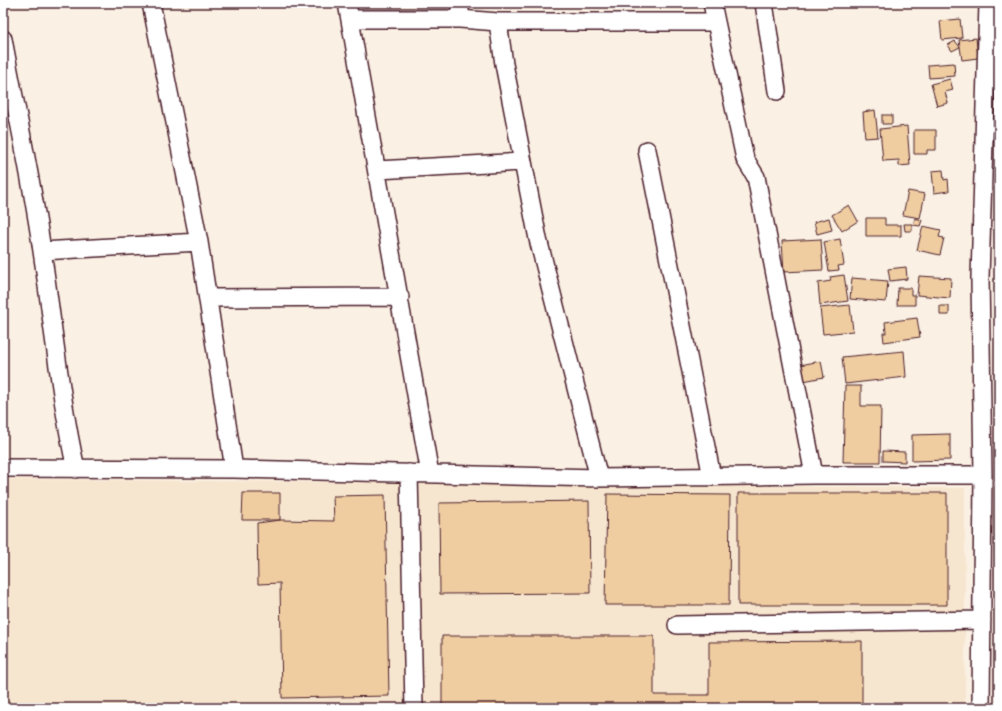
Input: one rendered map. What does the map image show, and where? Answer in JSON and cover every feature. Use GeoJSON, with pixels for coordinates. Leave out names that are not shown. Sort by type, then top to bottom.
{"type":"FeatureCollection","features":[{"type":"Feature","properties":{"kind":"street"},"geometry":{"type":"LineString","coordinates":[[151,3],[199,242],[234,469]]}},
{"type":"Feature","properties":{"kind":"street"},"geometry":{"type":"LineString","coordinates":[[712,3],[745,159],[756,177],[814,475]]}},
{"type":"Feature","properties":{"kind":"street"},"geometry":{"type":"LineString","coordinates":[[764,3],[777,91]]}},
{"type":"Feature","properties":{"kind":"street"},"geometry":{"type":"LineString","coordinates":[[981,708],[983,475],[980,278],[988,3]]}},
{"type":"Feature","properties":{"kind":"street"},"geometry":{"type":"LineString","coordinates":[[430,474],[400,297],[348,11],[460,11],[498,22],[716,22]]}},
{"type":"Feature","properties":{"kind":"street"},"geometry":{"type":"LineString","coordinates":[[498,22],[504,64],[538,239],[599,478]]}},
{"type":"Feature","properties":{"kind":"street"},"geometry":{"type":"LineString","coordinates":[[3,39],[23,133],[42,251],[65,419],[76,470]]}},
{"type":"Feature","properties":{"kind":"street"},"geometry":{"type":"LineString","coordinates":[[647,150],[712,477]]}},
{"type":"Feature","properties":{"kind":"street"},"geometry":{"type":"LineString","coordinates":[[377,170],[523,162]]}},
{"type":"Feature","properties":{"kind":"street"},"geometry":{"type":"LineString","coordinates":[[42,251],[199,242]]}},
{"type":"Feature","properties":{"kind":"street"},"geometry":{"type":"LineString","coordinates":[[208,298],[400,297]]}},
{"type":"Feature","properties":{"kind":"street"},"geometry":{"type":"LineString","coordinates":[[3,468],[76,470],[234,469],[599,478],[814,475],[983,475]]}},
{"type":"Feature","properties":{"kind":"street"},"geometry":{"type":"LineString","coordinates":[[409,474],[414,708]]}},
{"type":"Feature","properties":{"kind":"street"},"geometry":{"type":"LineString","coordinates":[[677,625],[982,620]]}},
{"type":"Feature","properties":{"kind":"shaded area"},"geometry":{"type":"Polygon","coordinates":[[[3,479],[965,488],[965,708],[3,708],[3,479]]]}},
{"type":"Feature","properties":{"kind":"building"},"geometry":{"type":"Polygon","coordinates":[[[960,19],[962,38],[942,40],[940,21],[960,19]]]}},
{"type":"Feature","properties":{"kind":"building"},"geometry":{"type":"Polygon","coordinates":[[[976,38],[978,58],[962,60],[959,40],[976,38]]]}},
{"type":"Feature","properties":{"kind":"building"},"geometry":{"type":"Polygon","coordinates":[[[955,41],[960,47],[952,51],[948,45],[955,41]]]}},
{"type":"Feature","properties":{"kind":"building"},"geometry":{"type":"Polygon","coordinates":[[[954,63],[955,76],[929,78],[928,65],[954,63]]]}},
{"type":"Feature","properties":{"kind":"building"},"geometry":{"type":"Polygon","coordinates":[[[950,79],[953,90],[945,92],[948,103],[937,106],[931,84],[950,79]]]}},
{"type":"Feature","properties":{"kind":"building"},"geometry":{"type":"Polygon","coordinates":[[[875,110],[878,137],[865,138],[863,112],[875,110]]]}},
{"type":"Feature","properties":{"kind":"building"},"geometry":{"type":"Polygon","coordinates":[[[882,115],[892,115],[892,124],[882,124],[882,115]]]}},
{"type":"Feature","properties":{"kind":"building"},"geometry":{"type":"Polygon","coordinates":[[[907,126],[910,165],[899,166],[899,160],[883,161],[880,129],[907,126]]]}},
{"type":"Feature","properties":{"kind":"building"},"geometry":{"type":"Polygon","coordinates":[[[914,130],[936,130],[936,150],[927,150],[927,154],[914,154],[914,130]]]}},
{"type":"Feature","properties":{"kind":"building"},"geometry":{"type":"Polygon","coordinates":[[[943,170],[944,180],[948,179],[949,191],[934,193],[932,171],[943,170]]]}},
{"type":"Feature","properties":{"kind":"building"},"geometry":{"type":"Polygon","coordinates":[[[908,191],[925,194],[920,218],[903,215],[908,191]]]}},
{"type":"Feature","properties":{"kind":"building"},"geometry":{"type":"Polygon","coordinates":[[[849,205],[858,221],[842,231],[832,215],[849,205]]]}},
{"type":"Feature","properties":{"kind":"building"},"geometry":{"type":"Polygon","coordinates":[[[829,218],[832,230],[817,234],[814,222],[829,218]]]}},
{"type":"Feature","properties":{"kind":"building"},"geometry":{"type":"Polygon","coordinates":[[[866,218],[885,218],[885,225],[901,225],[901,236],[866,236],[866,218]]]}},
{"type":"Feature","properties":{"kind":"building"},"geometry":{"type":"Polygon","coordinates":[[[915,218],[922,220],[920,226],[913,225],[915,218]]]}},
{"type":"Feature","properties":{"kind":"building"},"geometry":{"type":"Polygon","coordinates":[[[904,224],[912,224],[912,231],[905,231],[904,224]]]}},
{"type":"Feature","properties":{"kind":"building"},"geometry":{"type":"Polygon","coordinates":[[[923,226],[941,230],[939,237],[944,238],[940,255],[917,250],[923,226]]]}},
{"type":"Feature","properties":{"kind":"building"},"geometry":{"type":"Polygon","coordinates":[[[821,239],[823,270],[784,272],[782,241],[821,239]]]}},
{"type":"Feature","properties":{"kind":"building"},"geometry":{"type":"Polygon","coordinates":[[[840,239],[844,265],[838,266],[839,270],[829,271],[824,242],[840,239]]]}},
{"type":"Feature","properties":{"kind":"building"},"geometry":{"type":"Polygon","coordinates":[[[906,267],[907,279],[890,281],[888,269],[906,267]]]}},
{"type":"Feature","properties":{"kind":"building"},"geometry":{"type":"Polygon","coordinates":[[[844,275],[848,301],[820,305],[818,283],[831,281],[830,277],[844,275]]]}},
{"type":"Feature","properties":{"kind":"building"},"geometry":{"type":"Polygon","coordinates":[[[919,276],[951,278],[950,298],[917,295],[919,276]]]}},
{"type":"Feature","properties":{"kind":"building"},"geometry":{"type":"Polygon","coordinates":[[[852,278],[888,281],[886,302],[850,299],[852,278]]]}},
{"type":"Feature","properties":{"kind":"building"},"geometry":{"type":"Polygon","coordinates":[[[898,288],[911,288],[911,295],[915,295],[915,305],[897,305],[898,288]]]}},
{"type":"Feature","properties":{"kind":"building"},"geometry":{"type":"Polygon","coordinates":[[[850,305],[853,331],[823,334],[820,308],[850,305]]]}},
{"type":"Feature","properties":{"kind":"building"},"geometry":{"type":"Polygon","coordinates":[[[940,306],[949,306],[949,315],[940,315],[940,306]]]}},
{"type":"Feature","properties":{"kind":"building"},"geometry":{"type":"Polygon","coordinates":[[[917,318],[920,337],[884,342],[883,333],[886,333],[885,322],[917,318]]]}},
{"type":"Feature","properties":{"kind":"building"},"geometry":{"type":"Polygon","coordinates":[[[904,351],[906,377],[845,384],[842,357],[904,351]]]}},
{"type":"Feature","properties":{"kind":"building"},"geometry":{"type":"Polygon","coordinates":[[[821,361],[824,377],[798,382],[795,366],[821,361]]]}},
{"type":"Feature","properties":{"kind":"building"},"geometry":{"type":"Polygon","coordinates":[[[845,386],[861,386],[861,406],[881,406],[880,462],[843,462],[845,386]]]}},
{"type":"Feature","properties":{"kind":"building"},"geometry":{"type":"Polygon","coordinates":[[[950,434],[950,460],[912,461],[912,435],[950,434]]]}},
{"type":"Feature","properties":{"kind":"building"},"geometry":{"type":"Polygon","coordinates":[[[883,451],[905,452],[905,462],[883,461],[883,451]]]}},
{"type":"Feature","properties":{"kind":"building"},"geometry":{"type":"Polygon","coordinates":[[[243,493],[280,493],[280,520],[242,520],[243,493]]]}},
{"type":"Feature","properties":{"kind":"building"},"geometry":{"type":"Polygon","coordinates":[[[738,493],[947,493],[947,605],[738,605],[738,493]]]}},
{"type":"Feature","properties":{"kind":"building"},"geometry":{"type":"Polygon","coordinates":[[[607,494],[730,495],[729,605],[605,605],[607,494]]]}},
{"type":"Feature","properties":{"kind":"building"},"geometry":{"type":"Polygon","coordinates":[[[385,495],[389,696],[282,698],[280,583],[258,584],[257,523],[280,520],[334,521],[333,496],[385,495]]]}},
{"type":"Feature","properties":{"kind":"building"},"geometry":{"type":"Polygon","coordinates":[[[589,501],[590,593],[440,594],[439,503],[589,501]]]}},
{"type":"Feature","properties":{"kind":"building"},"geometry":{"type":"Polygon","coordinates":[[[442,636],[654,636],[654,695],[709,695],[709,642],[862,641],[862,708],[442,708],[442,636]]]}}]}
